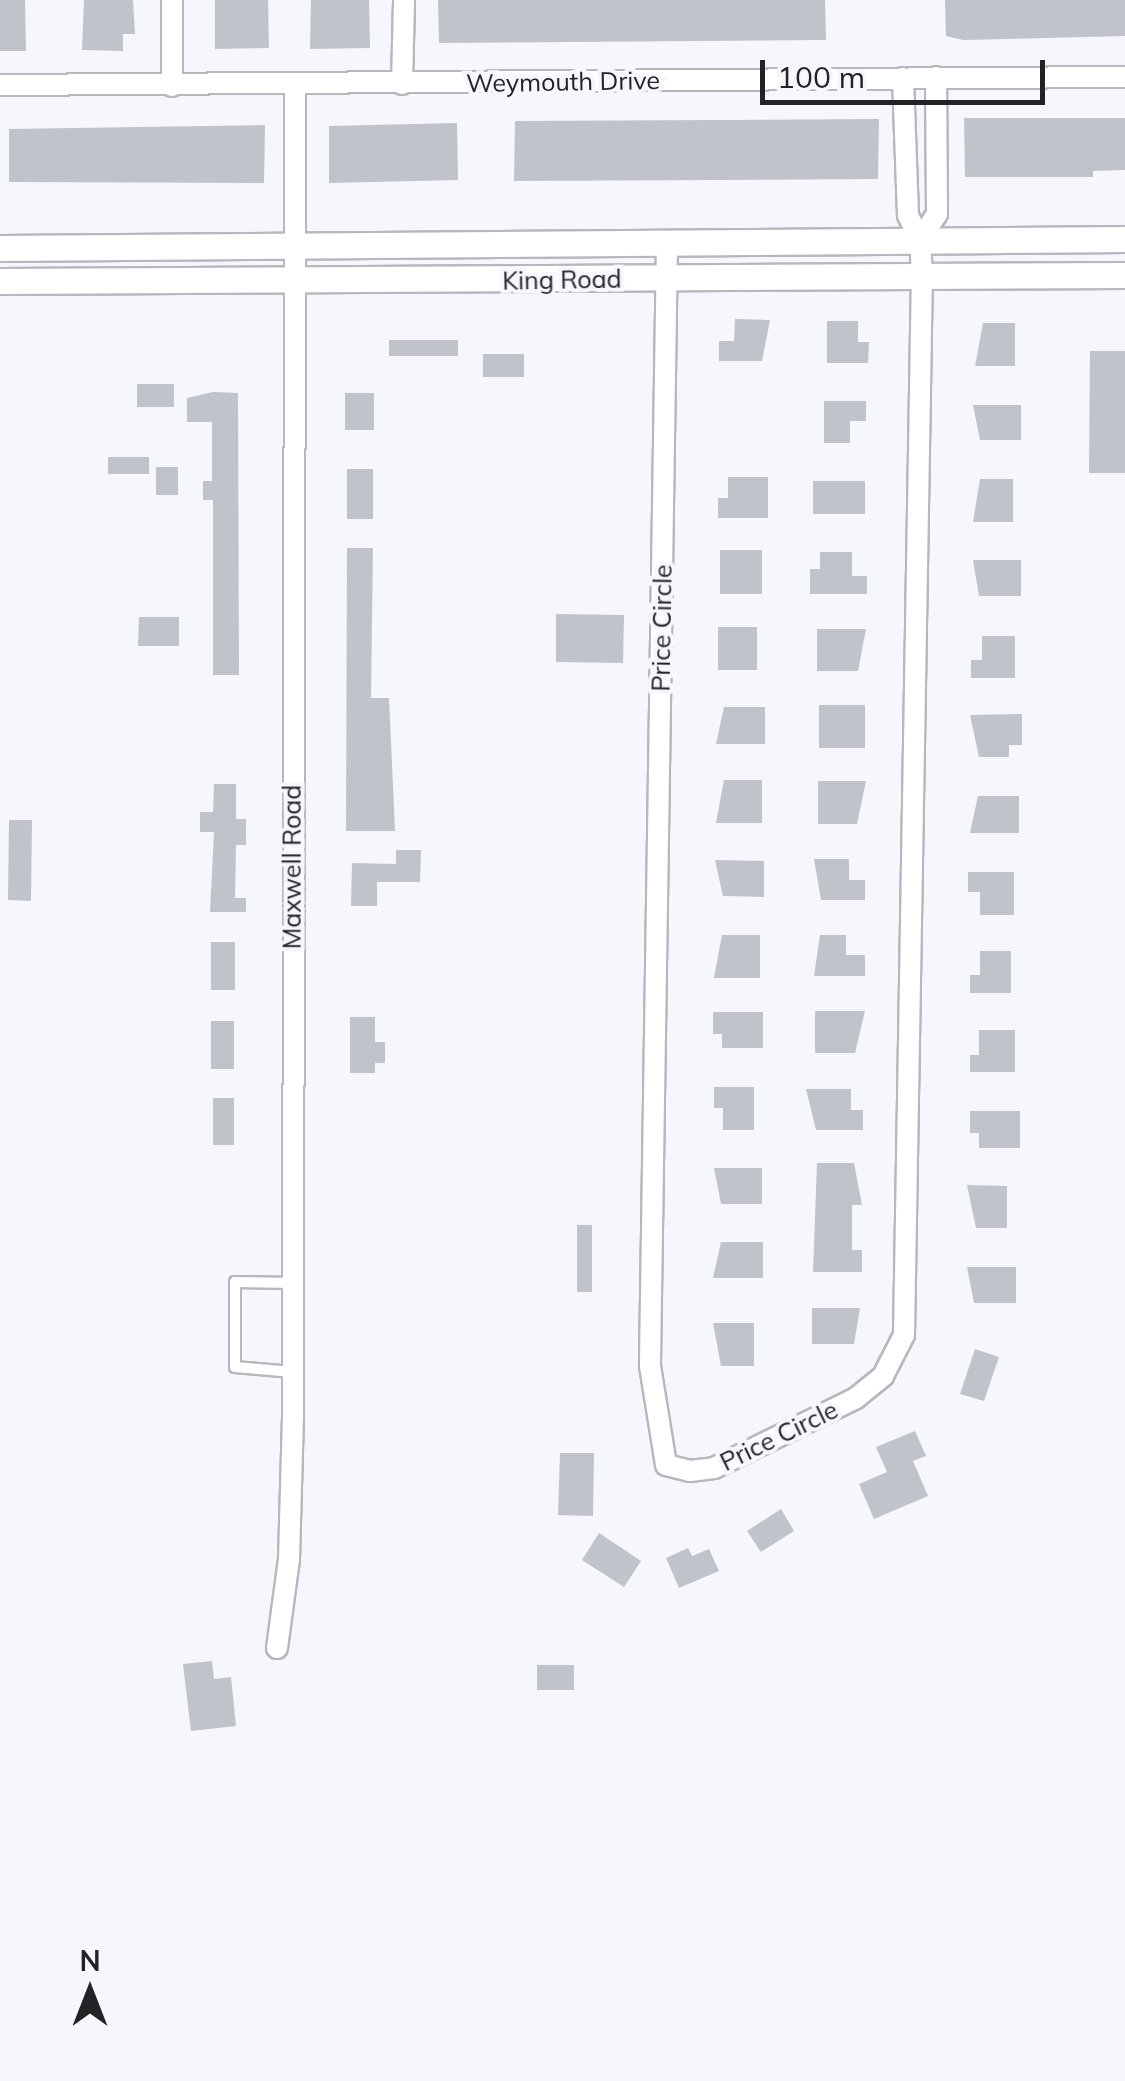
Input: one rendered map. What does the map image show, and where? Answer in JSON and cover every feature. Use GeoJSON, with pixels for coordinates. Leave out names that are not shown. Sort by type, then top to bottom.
{"type":"FeatureCollection","features":[{"type":"Feature","properties":{"kind":"street"},"geometry":{"type":"LineString","coordinates":[[172,0],[172,86]]}},
{"type":"Feature","properties":{"kind":"street"},"geometry":{"type":"LineString","coordinates":[[402,84],[404,0]]}},
{"type":"Feature","properties":{"kind":"street","name":"Weymouth Drive"},"geometry":{"type":"LineString","coordinates":[[0,84],[172,86],[1125,77]]}},
{"type":"Feature","properties":{"kind":"street"},"geometry":{"type":"LineString","coordinates":[[902,78],[908,215],[920,240],[922,276]]}},
{"type":"Feature","properties":{"kind":"street"},"geometry":{"type":"LineString","coordinates":[[920,240],[937,214],[936,78]]}},
{"type":"Feature","properties":{"kind":"street","name":"Maxwell Road"},"geometry":{"type":"LineString","coordinates":[[277,1648],[289,1560],[293,1372],[295,84]]}},
{"type":"Feature","properties":{"kind":"street","name":"King Road"},"geometry":{"type":"LineString","coordinates":[[0,248],[1125,238]]}},
{"type":"Feature","properties":{"kind":"street"},"geometry":{"type":"LineString","coordinates":[[1066,275],[1068,239]]}},
{"type":"Feature","properties":{"kind":"street","name":"Price Circle"},"geometry":{"type":"LineString","coordinates":[[667,243],[650,1366],[666,1464],[690,1471],[714,1468],[856,1398],[882,1376],[904,1335],[922,276]]}},
{"type":"Feature","properties":{"kind":"street","name":"King Road"},"geometry":{"type":"LineString","coordinates":[[0,281],[296,284],[1125,274]]}},
{"type":"Feature","properties":{"kind":"lane"},"geometry":{"type":"LineString","coordinates":[[293,1283],[236,1282],[235,1350],[235,1367],[293,1372]]}},
{"type":"Feature","properties":{"kind":"building"},"geometry":{"type":"Polygon","coordinates":[[[0,0],[25,0],[26,51],[0,51],[0,0]]]}},
{"type":"Feature","properties":{"kind":"building"},"geometry":{"type":"Polygon","coordinates":[[[84,0],[133,0],[135,34],[123,34],[123,51],[82,50],[84,0]]]}},
{"type":"Feature","properties":{"kind":"building"},"geometry":{"type":"Polygon","coordinates":[[[215,0],[268,0],[269,48],[215,49],[215,0]]]}},
{"type":"Feature","properties":{"kind":"building"},"geometry":{"type":"Polygon","coordinates":[[[311,0],[369,0],[370,48],[310,49],[311,0]]]}},
{"type":"Feature","properties":{"kind":"building"},"geometry":{"type":"Polygon","coordinates":[[[438,0],[825,0],[826,40],[439,43],[438,0]]]}},
{"type":"Feature","properties":{"kind":"building"},"geometry":{"type":"Polygon","coordinates":[[[945,0],[1125,0],[1125,36],[963,40],[946,36],[945,0]]]}},
{"type":"Feature","properties":{"kind":"building"},"geometry":{"type":"Polygon","coordinates":[[[964,118],[1125,118],[1125,170],[1093,171],[1093,177],[965,177],[964,118]]]}},
{"type":"Feature","properties":{"kind":"building"},"geometry":{"type":"Polygon","coordinates":[[[879,119],[878,179],[514,181],[515,121],[879,119]]]}},
{"type":"Feature","properties":{"kind":"building"},"geometry":{"type":"Polygon","coordinates":[[[457,123],[458,180],[329,183],[329,126],[457,123]]]}},
{"type":"Feature","properties":{"kind":"building"},"geometry":{"type":"Polygon","coordinates":[[[265,125],[264,183],[9,182],[9,129],[265,125]]]}},
{"type":"Feature","properties":{"kind":"building"},"geometry":{"type":"Polygon","coordinates":[[[735,319],[770,320],[762,361],[719,361],[719,341],[734,341],[735,319]]]}},
{"type":"Feature","properties":{"kind":"building"},"geometry":{"type":"Polygon","coordinates":[[[827,321],[858,321],[858,342],[869,342],[868,363],[827,363],[827,321]]]}},
{"type":"Feature","properties":{"kind":"building"},"geometry":{"type":"Polygon","coordinates":[[[983,323],[1015,323],[1015,366],[975,366],[983,323]]]}},
{"type":"Feature","properties":{"kind":"building"},"geometry":{"type":"Polygon","coordinates":[[[389,340],[458,340],[458,356],[389,356],[389,340]]]}},
{"type":"Feature","properties":{"kind":"building"},"geometry":{"type":"Polygon","coordinates":[[[1090,351],[1125,351],[1125,473],[1089,473],[1090,351]]]}},
{"type":"Feature","properties":{"kind":"building"},"geometry":{"type":"Polygon","coordinates":[[[483,354],[524,354],[524,377],[483,377],[483,354]]]}},
{"type":"Feature","properties":{"kind":"building"},"geometry":{"type":"Polygon","coordinates":[[[137,384],[174,384],[174,407],[137,407],[137,384]]]}},
{"type":"Feature","properties":{"kind":"building"},"geometry":{"type":"Polygon","coordinates":[[[213,392],[238,393],[239,675],[213,675],[213,500],[203,500],[203,481],[212,481],[212,422],[187,422],[187,398],[213,392]]]}},
{"type":"Feature","properties":{"kind":"building"},"geometry":{"type":"Polygon","coordinates":[[[345,393],[374,393],[374,430],[345,430],[345,393]]]}},
{"type":"Feature","properties":{"kind":"building"},"geometry":{"type":"Polygon","coordinates":[[[824,401],[866,401],[866,421],[850,421],[850,443],[824,443],[824,401]]]}},
{"type":"Feature","properties":{"kind":"building"},"geometry":{"type":"Polygon","coordinates":[[[973,405],[1021,405],[1021,440],[980,440],[973,405]]]}},
{"type":"Feature","properties":{"kind":"building"},"geometry":{"type":"Polygon","coordinates":[[[108,457],[149,457],[149,474],[108,474],[108,457]]]}},
{"type":"Feature","properties":{"kind":"building"},"geometry":{"type":"Polygon","coordinates":[[[156,467],[178,467],[178,495],[156,495],[156,467]]]}},
{"type":"Feature","properties":{"kind":"building"},"geometry":{"type":"Polygon","coordinates":[[[347,469],[373,469],[373,519],[347,519],[347,469]]]}},
{"type":"Feature","properties":{"kind":"building"},"geometry":{"type":"Polygon","coordinates":[[[728,477],[768,477],[768,518],[718,518],[718,498],[728,498],[728,477]]]}},
{"type":"Feature","properties":{"kind":"building"},"geometry":{"type":"Polygon","coordinates":[[[980,479],[1013,479],[1013,522],[973,522],[980,479]]]}},
{"type":"Feature","properties":{"kind":"building"},"geometry":{"type":"Polygon","coordinates":[[[813,481],[865,481],[865,514],[813,514],[813,481]]]}},
{"type":"Feature","properties":{"kind":"building"},"geometry":{"type":"Polygon","coordinates":[[[347,548],[373,548],[371,698],[389,698],[395,831],[346,831],[347,548]]]}},
{"type":"Feature","properties":{"kind":"building"},"geometry":{"type":"Polygon","coordinates":[[[720,550],[762,550],[762,594],[720,594],[720,550]]]}},
{"type":"Feature","properties":{"kind":"building"},"geometry":{"type":"Polygon","coordinates":[[[820,552],[852,552],[852,576],[867,576],[867,594],[810,594],[810,569],[820,569],[820,552]]]}},
{"type":"Feature","properties":{"kind":"building"},"geometry":{"type":"Polygon","coordinates":[[[973,560],[1021,560],[1021,596],[979,596],[973,560]]]}},
{"type":"Feature","properties":{"kind":"building"},"geometry":{"type":"Polygon","coordinates":[[[556,614],[624,615],[623,663],[556,662],[556,614]]]}},
{"type":"Feature","properties":{"kind":"building"},"geometry":{"type":"Polygon","coordinates":[[[139,617],[179,617],[179,646],[138,646],[139,617]]]}},
{"type":"Feature","properties":{"kind":"building"},"geometry":{"type":"Polygon","coordinates":[[[718,627],[757,627],[757,670],[718,670],[718,627]]]}},
{"type":"Feature","properties":{"kind":"building"},"geometry":{"type":"Polygon","coordinates":[[[817,629],[866,629],[858,671],[817,671],[817,629]]]}},
{"type":"Feature","properties":{"kind":"building"},"geometry":{"type":"Polygon","coordinates":[[[982,636],[1015,636],[1015,678],[971,678],[971,660],[982,660],[982,636]]]}},
{"type":"Feature","properties":{"kind":"building"},"geometry":{"type":"Polygon","coordinates":[[[819,705],[865,705],[865,748],[819,748],[819,705]]]}},
{"type":"Feature","properties":{"kind":"building"},"geometry":{"type":"Polygon","coordinates":[[[724,707],[765,707],[765,744],[716,744],[724,707]]]}},
{"type":"Feature","properties":{"kind":"building"},"geometry":{"type":"Polygon","coordinates":[[[1022,714],[1022,745],[1009,745],[1009,757],[979,757],[970,715],[1022,714]]]}},
{"type":"Feature","properties":{"kind":"building"},"geometry":{"type":"Polygon","coordinates":[[[724,780],[762,780],[762,823],[716,823],[724,780]]]}},
{"type":"Feature","properties":{"kind":"building"},"geometry":{"type":"Polygon","coordinates":[[[818,781],[866,781],[857,824],[818,824],[818,781]]]}},
{"type":"Feature","properties":{"kind":"building"},"geometry":{"type":"Polygon","coordinates":[[[214,784],[236,784],[236,819],[246,819],[246,845],[236,845],[235,898],[246,898],[246,912],[210,912],[214,832],[200,832],[200,812],[213,812],[214,784]]]}},
{"type":"Feature","properties":{"kind":"building"},"geometry":{"type":"Polygon","coordinates":[[[978,796],[1019,796],[1019,833],[970,833],[978,796]]]}},
{"type":"Feature","properties":{"kind":"building"},"geometry":{"type":"Polygon","coordinates":[[[9,820],[32,820],[31,901],[8,900],[9,820]]]}},
{"type":"Feature","properties":{"kind":"building"},"geometry":{"type":"Polygon","coordinates":[[[396,850],[421,850],[420,882],[377,882],[377,906],[351,906],[352,863],[396,864],[396,850]]]}},
{"type":"Feature","properties":{"kind":"building"},"geometry":{"type":"Polygon","coordinates":[[[814,859],[849,859],[849,880],[865,880],[865,900],[821,900],[814,859]]]}},
{"type":"Feature","properties":{"kind":"building"},"geometry":{"type":"Polygon","coordinates":[[[715,860],[764,861],[764,897],[723,896],[715,860]]]}},
{"type":"Feature","properties":{"kind":"building"},"geometry":{"type":"Polygon","coordinates":[[[968,872],[1014,872],[1014,915],[980,915],[980,892],[968,892],[968,872]]]}},
{"type":"Feature","properties":{"kind":"building"},"geometry":{"type":"Polygon","coordinates":[[[722,935],[760,935],[760,978],[714,978],[722,935]]]}},
{"type":"Feature","properties":{"kind":"building"},"geometry":{"type":"Polygon","coordinates":[[[820,935],[846,935],[846,955],[865,955],[865,976],[814,976],[820,935]]]}},
{"type":"Feature","properties":{"kind":"building"},"geometry":{"type":"Polygon","coordinates":[[[211,942],[235,942],[235,990],[211,990],[211,942]]]}},
{"type":"Feature","properties":{"kind":"building"},"geometry":{"type":"Polygon","coordinates":[[[980,951],[1011,951],[1011,993],[970,993],[970,975],[980,975],[980,951]]]}},
{"type":"Feature","properties":{"kind":"building"},"geometry":{"type":"Polygon","coordinates":[[[815,1011],[865,1011],[855,1053],[815,1053],[815,1011]]]}},
{"type":"Feature","properties":{"kind":"building"},"geometry":{"type":"Polygon","coordinates":[[[713,1012],[763,1012],[763,1048],[722,1048],[722,1034],[713,1034],[713,1012]]]}},
{"type":"Feature","properties":{"kind":"building"},"geometry":{"type":"Polygon","coordinates":[[[350,1017],[375,1017],[375,1042],[385,1042],[385,1063],[375,1063],[375,1073],[350,1073],[350,1017]]]}},
{"type":"Feature","properties":{"kind":"building"},"geometry":{"type":"Polygon","coordinates":[[[211,1021],[234,1021],[234,1069],[211,1069],[211,1021]]]}},
{"type":"Feature","properties":{"kind":"building"},"geometry":{"type":"Polygon","coordinates":[[[979,1030],[1015,1030],[1015,1072],[970,1072],[970,1055],[979,1055],[979,1030]]]}},
{"type":"Feature","properties":{"kind":"building"},"geometry":{"type":"Polygon","coordinates":[[[714,1087],[754,1087],[754,1130],[723,1130],[723,1108],[714,1108],[714,1087]]]}},
{"type":"Feature","properties":{"kind":"building"},"geometry":{"type":"Polygon","coordinates":[[[806,1089],[851,1089],[851,1110],[863,1110],[863,1130],[816,1130],[806,1089]]]}},
{"type":"Feature","properties":{"kind":"building"},"geometry":{"type":"Polygon","coordinates":[[[213,1098],[234,1098],[234,1145],[213,1145],[213,1098]]]}},
{"type":"Feature","properties":{"kind":"building"},"geometry":{"type":"Polygon","coordinates":[[[970,1111],[1020,1111],[1020,1148],[979,1148],[979,1133],[970,1133],[970,1111]]]}},
{"type":"Feature","properties":{"kind":"building"},"geometry":{"type":"Polygon","coordinates":[[[817,1163],[854,1163],[862,1205],[852,1205],[852,1250],[862,1250],[862,1272],[813,1272],[817,1163]]]}},
{"type":"Feature","properties":{"kind":"building"},"geometry":{"type":"Polygon","coordinates":[[[714,1168],[762,1168],[762,1204],[721,1204],[714,1168]]]}},
{"type":"Feature","properties":{"kind":"building"},"geometry":{"type":"Polygon","coordinates":[[[967,1185],[1007,1186],[1007,1228],[976,1228],[967,1185]]]}},
{"type":"Feature","properties":{"kind":"building"},"geometry":{"type":"Polygon","coordinates":[[[577,1225],[592,1225],[592,1292],[577,1292],[577,1225]]]}},
{"type":"Feature","properties":{"kind":"building"},"geometry":{"type":"Polygon","coordinates":[[[721,1242],[763,1242],[763,1278],[713,1278],[721,1242]]]}},
{"type":"Feature","properties":{"kind":"building"},"geometry":{"type":"Polygon","coordinates":[[[967,1267],[1016,1267],[1016,1303],[974,1303],[967,1267]]]}},
{"type":"Feature","properties":{"kind":"building"},"geometry":{"type":"Polygon","coordinates":[[[812,1308],[860,1308],[854,1344],[812,1344],[812,1308]]]}},
{"type":"Feature","properties":{"kind":"building"},"geometry":{"type":"Polygon","coordinates":[[[713,1323],[754,1323],[754,1366],[721,1366],[713,1323]]]}},
{"type":"Feature","properties":{"kind":"building"},"geometry":{"type":"Polygon","coordinates":[[[975,1349],[999,1357],[984,1401],[960,1394],[975,1349]]]}},
{"type":"Feature","properties":{"kind":"building"},"geometry":{"type":"Polygon","coordinates":[[[915,1431],[926,1456],[913,1461],[928,1496],[874,1519],[859,1484],[887,1472],[876,1447],[915,1431]]]}},
{"type":"Feature","properties":{"kind":"building"},"geometry":{"type":"Polygon","coordinates":[[[560,1453],[594,1453],[593,1516],[558,1515],[560,1453]]]}},
{"type":"Feature","properties":{"kind":"building"},"geometry":{"type":"Polygon","coordinates":[[[781,1509],[794,1531],[761,1552],[747,1531],[781,1509]]]}},
{"type":"Feature","properties":{"kind":"building"},"geometry":{"type":"Polygon","coordinates":[[[599,1533],[641,1561],[624,1587],[582,1560],[599,1533]]]}},
{"type":"Feature","properties":{"kind":"building"},"geometry":{"type":"Polygon","coordinates":[[[688,1548],[692,1556],[709,1549],[719,1571],[679,1588],[666,1558],[688,1548]]]}},
{"type":"Feature","properties":{"kind":"building"},"geometry":{"type":"Polygon","coordinates":[[[212,1661],[214,1679],[231,1677],[236,1726],[191,1731],[183,1664],[212,1661]]]}},
{"type":"Feature","properties":{"kind":"building"},"geometry":{"type":"Polygon","coordinates":[[[537,1665],[574,1665],[574,1690],[537,1690],[537,1665]]]}}]}
